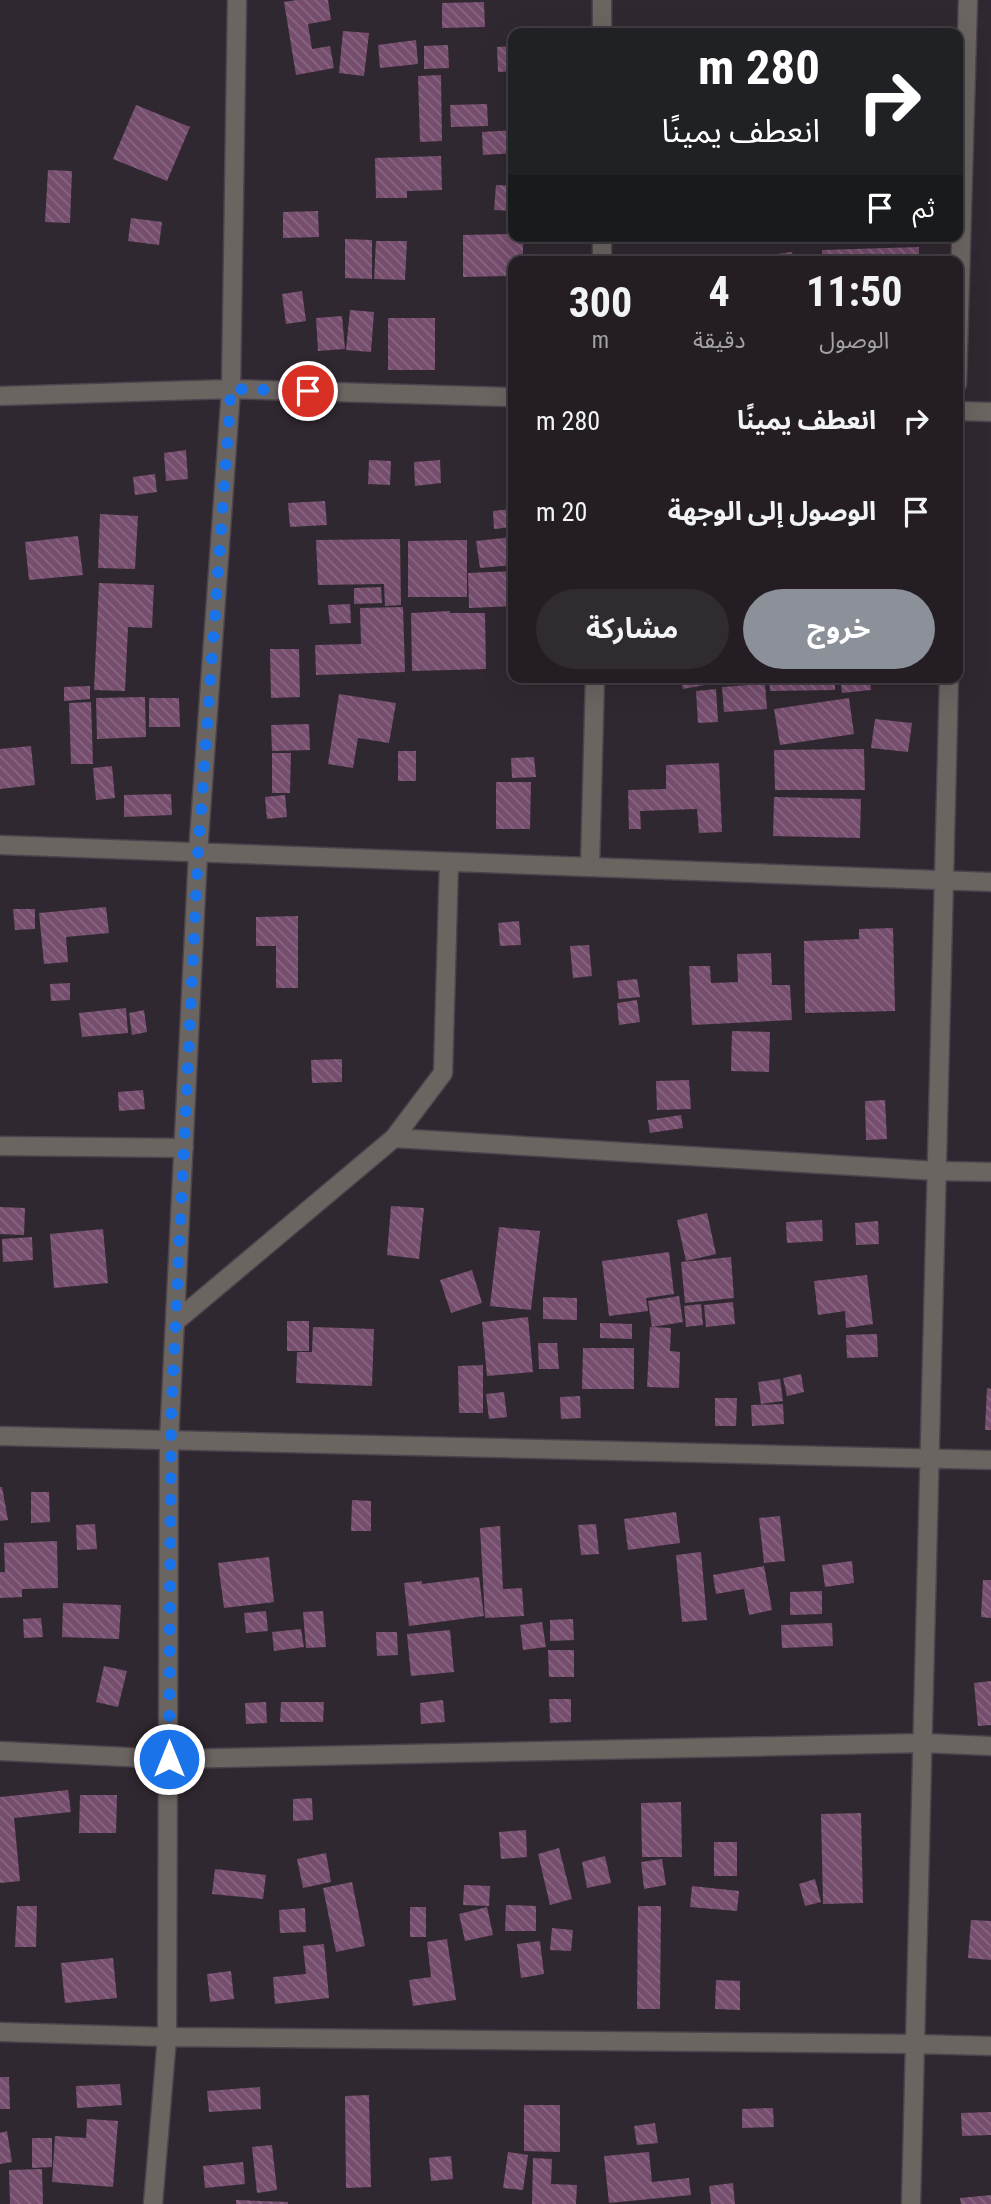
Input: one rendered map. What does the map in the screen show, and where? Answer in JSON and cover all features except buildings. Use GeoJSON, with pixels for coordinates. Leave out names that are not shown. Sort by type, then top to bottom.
{"type":"FeatureCollection","features":[{"type":"Feature","properties":{"kind":"street"},"geometry":{"type":"LineString","coordinates":[[153,2204],[167,2037],[170,1441],[198,853],[231,389],[237,0]]}},
{"type":"Feature","properties":{"kind":"street"},"geometry":{"type":"LineString","coordinates":[[602,0],[602,28]]}},
{"type":"Feature","properties":{"kind":"street"},"geometry":{"type":"LineString","coordinates":[[963,175],[968,0]]}},
{"type":"Feature","properties":{"kind":"street"},"geometry":{"type":"LineString","coordinates":[[0,396],[231,389],[508,397]]}},
{"type":"Feature","properties":{"kind":"street"},"geometry":{"type":"LineString","coordinates":[[963,411],[991,412]]}},
{"type":"Feature","properties":{"kind":"street"},"geometry":{"type":"LineString","coordinates":[[590,867],[595,683]]}},
{"type":"Feature","properties":{"kind":"street"},"geometry":{"type":"LineString","coordinates":[[911,2204],[950,683]]}},
{"type":"Feature","properties":{"kind":"street"},"geometry":{"type":"LineString","coordinates":[[0,845],[991,882]]}},
{"type":"Feature","properties":{"kind":"street"},"geometry":{"type":"LineString","coordinates":[[175,1322],[394,1138],[443,1073],[449,862]]}},
{"type":"Feature","properties":{"kind":"street"},"geometry":{"type":"LineString","coordinates":[[394,1138],[991,1172]]}},
{"type":"Feature","properties":{"kind":"street"},"geometry":{"type":"LineString","coordinates":[[0,1146],[184,1148]]}},
{"type":"Feature","properties":{"kind":"street"},"geometry":{"type":"LineString","coordinates":[[0,1436],[991,1460]]}},
{"type":"Feature","properties":{"kind":"street"},"geometry":{"type":"LineString","coordinates":[[0,1751],[169,1759],[923,1743],[991,1746]]}},
{"type":"Feature","properties":{"kind":"street"},"geometry":{"type":"LineString","coordinates":[[0,2032],[167,2037],[915,2043],[991,2046]]}},
{"type":"Feature","properties":{"kind":"route"},"geometry":{"type":"LineString","coordinates":[[169,1759],[171,1418],[198,853],[231,389],[308,391]]}}]}
